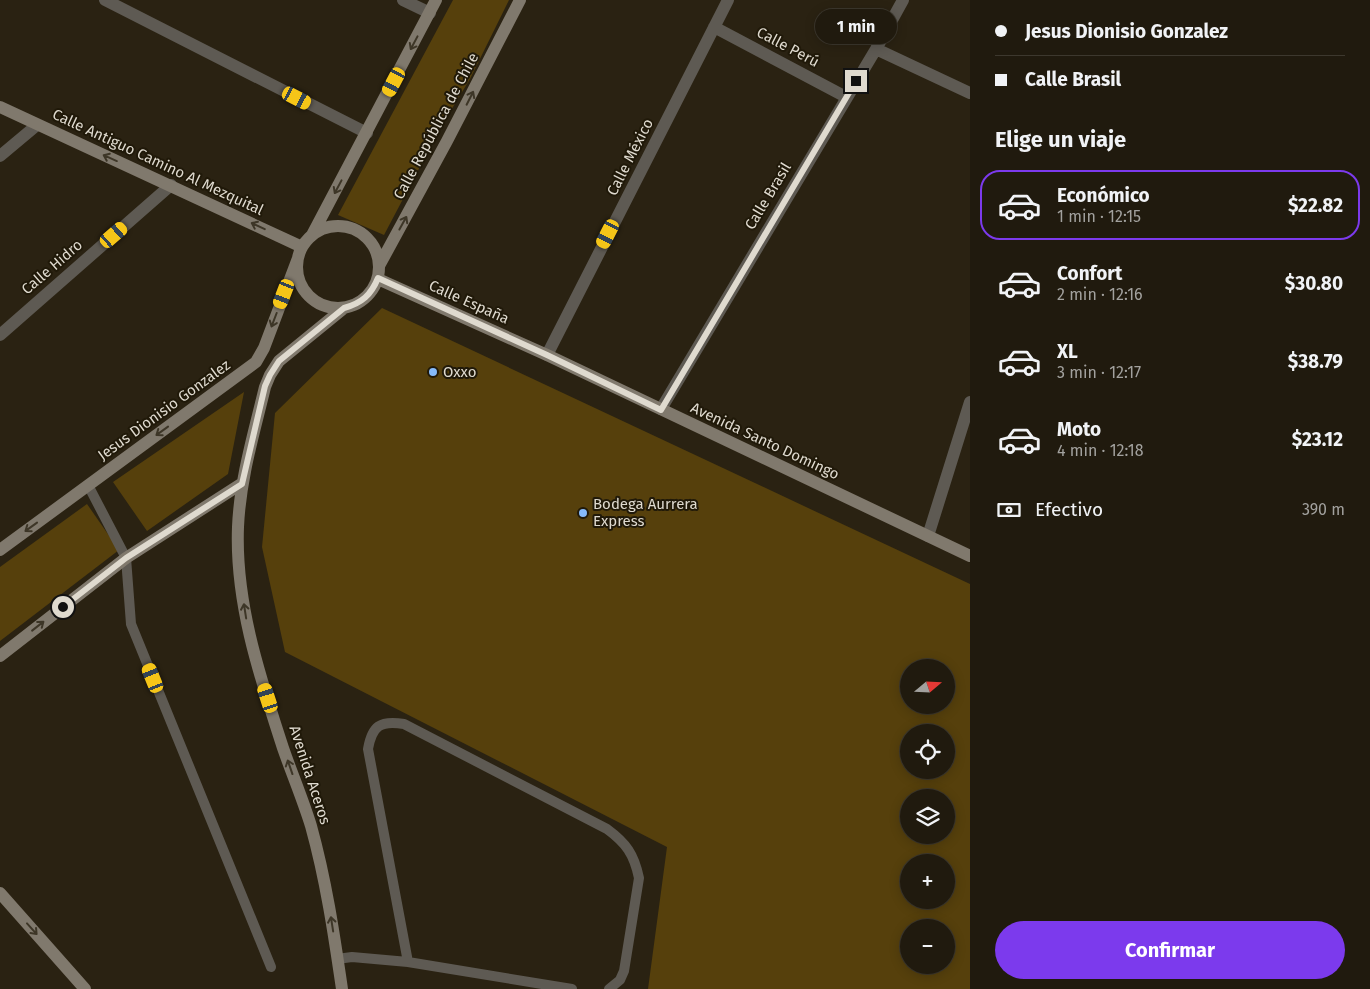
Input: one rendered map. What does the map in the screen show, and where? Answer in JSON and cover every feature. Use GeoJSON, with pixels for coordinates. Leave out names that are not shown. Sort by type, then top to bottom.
{"type":"FeatureCollection","features":[{"type":"Feature","properties":{"kind":"street"},"geometry":{"type":"LineString","coordinates":[[105,0],[367,133]]}},
{"type":"Feature","properties":{"kind":"street"},"geometry":{"type":"LineString","coordinates":[[403,0],[430,13]]}},
{"type":"Feature","properties":{"kind":"street"},"geometry":{"type":"LineString","coordinates":[[312,235],[324,228],[337,226],[350,228],[362,233],[371,243],[377,254],[379,272],[373,289],[366,298],[356,305],[333,309],[322,306],[312,300],[304,291],[298,275],[300,252],[312,235],[436,0]]}},
{"type":"Feature","properties":{"kind":"street","name":"Calle República de Chile"},"geometry":{"type":"LineString","coordinates":[[379,272],[520,0]]}},
{"type":"Feature","properties":{"kind":"street","name":"Calle México"},"geometry":{"type":"LineString","coordinates":[[547,355],[728,0]]}},
{"type":"Feature","properties":{"kind":"street","name":"Calle Brasil"},"geometry":{"type":"LineString","coordinates":[[661,410],[876,49],[903,0]]}},
{"type":"Feature","properties":{"kind":"street","name":"Calle Perú"},"geometry":{"type":"LineString","coordinates":[[714,27],[846,97]]}},
{"type":"Feature","properties":{"kind":"street"},"geometry":{"type":"LineString","coordinates":[[876,49],[970,93]]}},
{"type":"Feature","properties":{"kind":"street","name":"Calle Antiguo Camino Al Mezquital"},"geometry":{"type":"LineString","coordinates":[[0,107],[171,185],[300,252]]}},
{"type":"Feature","properties":{"kind":"street"},"geometry":{"type":"LineString","coordinates":[[0,156],[37,125]]}},
{"type":"Feature","properties":{"kind":"street","name":"Calle Hidro"},"geometry":{"type":"LineString","coordinates":[[0,334],[171,185]]}},
{"type":"Feature","properties":{"kind":"street","name":"Jesus Dionisio Gonzalez"},"geometry":{"type":"LineString","coordinates":[[3,544],[88,485],[256,362],[264,348],[300,252]]}},
{"type":"Feature","properties":{"kind":"street","name":"Calle España"},"geometry":{"type":"LineString","coordinates":[[379,272],[547,355]]}},
{"type":"Feature","properties":{"kind":"street"},"geometry":{"type":"LineString","coordinates":[[256,362],[270,375],[279,361],[344,308]]}},
{"type":"Feature","properties":{"kind":"street","name":"Avenida Santo Domingo"},"geometry":{"type":"LineString","coordinates":[[547,355],[970,556]]}},
{"type":"Feature","properties":{"kind":"street","name":"Avenida Aceros"},"geometry":{"type":"LineString","coordinates":[[270,375],[265,386],[242,484],[238,529],[241,576],[252,648],[283,747],[310,824],[322,868],[342,989]]}},
{"type":"Feature","properties":{"kind":"street"},"geometry":{"type":"LineString","coordinates":[[928,536],[970,402]]}},
{"type":"Feature","properties":{"kind":"street"},"geometry":{"type":"LineString","coordinates":[[0,656],[126,558],[242,484]]}},
{"type":"Feature","properties":{"kind":"street"},"geometry":{"type":"LineString","coordinates":[[0,893],[85,989]]}},
{"type":"Feature","properties":{"kind":"lane"},"geometry":{"type":"LineString","coordinates":[[88,485],[126,558],[131,624],[271,967]]}},
{"type":"Feature","properties":{"kind":"lane"},"geometry":{"type":"LineString","coordinates":[[408,962],[368,749],[371,734],[375,729],[380,724],[392,722],[404,724],[607,829],[620,838],[629,849],[636,863],[639,878],[624,971],[620,980],[614,987],[609,989]]}},
{"type":"Feature","properties":{"kind":"lane"},"geometry":{"type":"LineString","coordinates":[[337,959],[352,958],[408,962],[572,989]]}},
{"type":"Feature","properties":{"kind":"shaded area"},"geometry":{"type":"Polygon","coordinates":[[[453,0],[509,0],[470,79],[442,125],[384,235],[338,215],[453,0]]]}},
{"type":"Feature","properties":{"kind":"shaded area"},"geometry":{"type":"Polygon","coordinates":[[[382,308],[970,584],[970,989],[648,989],[667,847],[285,652],[262,547],[275,413],[382,308]]]}},
{"type":"Feature","properties":{"kind":"shaded area"},"geometry":{"type":"Polygon","coordinates":[[[244,392],[228,474],[147,531],[113,482],[244,392]]]}},
{"type":"Feature","properties":{"kind":"shaded area"},"geometry":{"type":"Polygon","coordinates":[[[87,504],[119,550],[0,641],[0,567],[87,504]]]}},
{"type":"Feature","properties":{"kind":"place","name":"Oxxo"},"geometry":{"type":"Point","coordinates":[433,372]}},
{"type":"Feature","properties":{"kind":"place","name":"Bodega Aurrera Express"},"geometry":{"type":"Point","coordinates":[583,513]}},
{"type":"Feature","properties":{"kind":"route"},"geometry":{"type":"LineString","coordinates":[[63,607],[126,558],[242,484],[265,386],[279,361],[344,308],[356,305],[366,298],[378,278],[547,355],[661,410],[856,81]]}}]}
